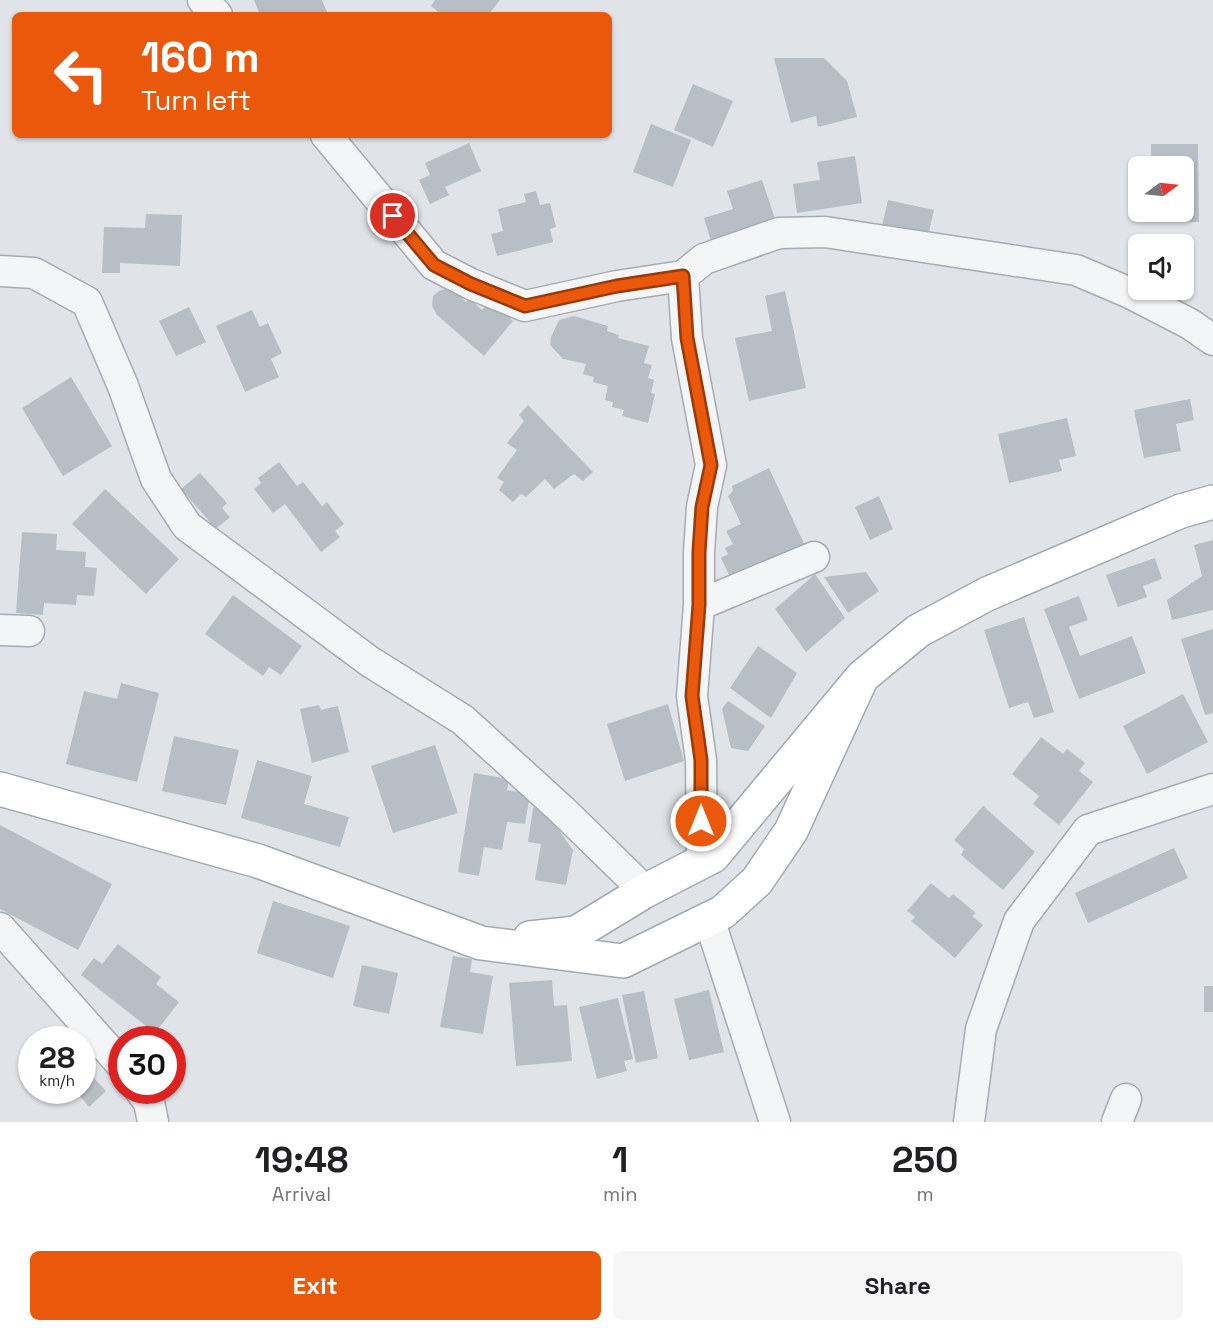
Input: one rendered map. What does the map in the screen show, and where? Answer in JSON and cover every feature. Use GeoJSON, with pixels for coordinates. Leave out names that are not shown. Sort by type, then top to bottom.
{"type":"FeatureCollection","features":[{"type":"Feature","properties":{"kind":"main road"},"geometry":{"type":"LineString","coordinates":[[481,943],[576,933],[645,891],[712,856],[862,676],[918,631],[987,594],[1181,511],[1213,502]]}},
{"type":"Feature","properties":{"kind":"main road"},"geometry":{"type":"LineString","coordinates":[[0,789],[258,861],[481,943],[623,961],[723,912],[757,881],[791,831],[862,676]]}},
{"type":"Feature","properties":{"kind":"street"},"geometry":{"type":"LineString","coordinates":[[203,0],[214,12]]}},
{"type":"Feature","properties":{"kind":"street"},"geometry":{"type":"LineString","coordinates":[[328,138],[434,265],[471,284],[525,306],[617,286],[683,276],[704,259],[779,233],[825,232],[1076,270],[1130,293],[1190,324],[1213,340]]}},
{"type":"Feature","properties":{"kind":"street"},"geometry":{"type":"LineString","coordinates":[[0,271],[34,273],[87,302],[123,386],[156,479],[187,526],[369,661],[463,720],[645,891]]}},
{"type":"Feature","properties":{"kind":"street"},"geometry":{"type":"LineString","coordinates":[[683,276],[687,338],[711,465],[702,507],[699,541],[699,605],[692,696],[701,760],[702,861]]}},
{"type":"Feature","properties":{"kind":"street"},"geometry":{"type":"LineString","coordinates":[[699,605],[814,557]]}},
{"type":"Feature","properties":{"kind":"street"},"geometry":{"type":"LineString","coordinates":[[969,1122],[981,1029],[1019,921],[1088,830],[1213,789]]}},
{"type":"Feature","properties":{"kind":"street"},"geometry":{"type":"LineString","coordinates":[[709,919],[775,1122]]}},
{"type":"Feature","properties":{"kind":"street"},"geometry":{"type":"LineString","coordinates":[[0,928],[108,1049]]}},
{"type":"Feature","properties":{"kind":"street"},"geometry":{"type":"LineString","coordinates":[[149,1104],[153,1122]]}},
{"type":"Feature","properties":{"kind":"building"},"geometry":{"type":"Polygon","coordinates":[[[254,0],[322,0],[327,12],[259,12],[254,0]]]}},
{"type":"Feature","properties":{"kind":"building"},"geometry":{"type":"Polygon","coordinates":[[[435,0],[500,0],[490,12],[438,12],[431,6],[435,0]]]}},
{"type":"Feature","properties":{"kind":"building"},"geometry":{"type":"Polygon","coordinates":[[[774,58],[824,58],[847,81],[857,117],[818,127],[816,116],[791,123],[774,58]]]}},
{"type":"Feature","properties":{"kind":"building"},"geometry":{"type":"Polygon","coordinates":[[[693,84],[733,101],[713,147],[674,130],[693,84]]]}},
{"type":"Feature","properties":{"kind":"building"},"geometry":{"type":"Polygon","coordinates":[[[651,124],[691,140],[673,187],[633,172],[651,124]]]}},
{"type":"Feature","properties":{"kind":"building"},"geometry":{"type":"Polygon","coordinates":[[[469,143],[481,171],[445,187],[449,195],[430,204],[419,180],[430,175],[425,163],[469,143]]]}},
{"type":"Feature","properties":{"kind":"building"},"geometry":{"type":"Polygon","coordinates":[[[1151,144],[1198,144],[1199,222],[1194,222],[1194,156],[1151,156],[1151,144]]]}},
{"type":"Feature","properties":{"kind":"building"},"geometry":{"type":"Polygon","coordinates":[[[855,156],[862,203],[797,213],[793,184],[820,180],[817,162],[855,156]]]}},
{"type":"Feature","properties":{"kind":"building"},"geometry":{"type":"Polygon","coordinates":[[[762,180],[777,225],[712,245],[704,218],[733,209],[727,191],[762,180]]]}},
{"type":"Feature","properties":{"kind":"building"},"geometry":{"type":"Polygon","coordinates":[[[536,191],[540,205],[550,203],[556,227],[550,229],[553,242],[497,256],[491,234],[503,231],[498,209],[526,202],[524,194],[536,191]]]}},
{"type":"Feature","properties":{"kind":"building"},"geometry":{"type":"Polygon","coordinates":[[[888,200],[934,210],[928,236],[882,226],[888,200]]]}},
{"type":"Feature","properties":{"kind":"building"},"geometry":{"type":"Polygon","coordinates":[[[146,214],[182,215],[180,266],[120,263],[120,273],[102,273],[104,227],[145,228],[146,214]]]}},
{"type":"Feature","properties":{"kind":"building"},"geometry":{"type":"Polygon","coordinates":[[[445,289],[451,289],[466,302],[469,298],[482,310],[490,301],[513,321],[484,356],[437,315],[432,306],[433,296],[445,289]]]}},
{"type":"Feature","properties":{"kind":"building"},"geometry":{"type":"Polygon","coordinates":[[[785,291],[806,388],[749,401],[735,338],[772,331],[765,296],[785,291]]]}},
{"type":"Feature","properties":{"kind":"building"},"geometry":{"type":"Polygon","coordinates":[[[189,307],[206,342],[176,356],[159,321],[189,307]]]}},
{"type":"Feature","properties":{"kind":"building"},"geometry":{"type":"Polygon","coordinates":[[[252,310],[260,327],[268,323],[282,353],[271,359],[279,377],[245,392],[216,326],[252,310]]]}},
{"type":"Feature","properties":{"kind":"building"},"geometry":{"type":"Polygon","coordinates":[[[574,316],[608,326],[607,331],[619,335],[618,338],[649,346],[644,363],[652,365],[648,378],[654,380],[651,393],[655,394],[648,423],[622,416],[624,410],[612,407],[613,402],[605,400],[608,386],[593,382],[594,377],[583,374],[586,364],[563,359],[550,345],[559,320],[574,316]]]}},
{"type":"Feature","properties":{"kind":"building"},"geometry":{"type":"Polygon","coordinates":[[[71,377],[112,446],[63,476],[22,408],[71,377]]]}},
{"type":"Feature","properties":{"kind":"building"},"geometry":{"type":"Polygon","coordinates":[[[1190,399],[1194,420],[1176,424],[1181,451],[1144,458],[1134,410],[1190,399]]]}},
{"type":"Feature","properties":{"kind":"building"},"geometry":{"type":"Polygon","coordinates":[[[528,405],[593,472],[583,481],[574,474],[554,489],[545,479],[526,497],[521,494],[513,502],[499,490],[504,482],[497,478],[517,450],[507,443],[524,421],[519,415],[528,405]]]}},
{"type":"Feature","properties":{"kind":"building"},"geometry":{"type":"Polygon","coordinates":[[[1067,418],[1076,456],[1059,460],[1062,471],[1009,483],[998,434],[1067,418]]]}},
{"type":"Feature","properties":{"kind":"building"},"geometry":{"type":"Polygon","coordinates":[[[279,462],[297,486],[303,482],[322,506],[327,502],[344,524],[335,531],[340,537],[321,552],[285,504],[273,513],[254,489],[261,483],[258,478],[279,462]]]}},
{"type":"Feature","properties":{"kind":"building"},"geometry":{"type":"Polygon","coordinates":[[[769,468],[806,548],[733,583],[721,558],[728,554],[725,548],[733,544],[726,531],[741,524],[728,496],[733,491],[732,486],[769,468]]]}},
{"type":"Feature","properties":{"kind":"building"},"geometry":{"type":"Polygon","coordinates":[[[200,473],[227,503],[222,508],[230,517],[216,529],[181,489],[200,473]]]}},
{"type":"Feature","properties":{"kind":"building"},"geometry":{"type":"Polygon","coordinates":[[[105,489],[179,559],[146,594],[72,524],[105,489]]]}},
{"type":"Feature","properties":{"kind":"building"},"geometry":{"type":"Polygon","coordinates":[[[879,496],[893,529],[870,540],[855,507],[879,496]]]}},
{"type":"Feature","properties":{"kind":"building"},"geometry":{"type":"Polygon","coordinates":[[[22,532],[57,534],[56,550],[86,552],[85,567],[97,568],[94,596],[77,595],[76,605],[44,603],[43,615],[16,613],[22,532]]]}},
{"type":"Feature","properties":{"kind":"building"},"geometry":{"type":"Polygon","coordinates":[[[1213,540],[1213,610],[1172,620],[1167,600],[1202,576],[1194,545],[1213,540]]]}},
{"type":"Feature","properties":{"kind":"building"},"geometry":{"type":"Polygon","coordinates":[[[1155,558],[1162,579],[1143,586],[1147,597],[1118,607],[1106,575],[1155,558]]]}},
{"type":"Feature","properties":{"kind":"building"},"geometry":{"type":"Polygon","coordinates":[[[866,572],[879,591],[848,613],[824,577],[866,572]]]}},
{"type":"Feature","properties":{"kind":"building"},"geometry":{"type":"Polygon","coordinates":[[[815,574],[845,618],[806,652],[775,609],[815,574]]]}},
{"type":"Feature","properties":{"kind":"building"},"geometry":{"type":"Polygon","coordinates":[[[233,595],[302,646],[281,675],[269,667],[263,676],[205,634],[233,595]]]}},
{"type":"Feature","properties":{"kind":"building"},"geometry":{"type":"Polygon","coordinates":[[[1079,596],[1088,620],[1069,627],[1080,656],[1132,636],[1146,673],[1079,699],[1044,609],[1079,596]]]}},
{"type":"Feature","properties":{"kind":"building"},"geometry":{"type":"Polygon","coordinates":[[[1024,617],[1054,712],[1034,718],[1028,702],[1009,708],[984,630],[1024,617]]]}},
{"type":"Feature","properties":{"kind":"building"},"geometry":{"type":"Polygon","coordinates":[[[1213,629],[1213,713],[1205,715],[1181,639],[1213,629]]]}},
{"type":"Feature","properties":{"kind":"building"},"geometry":{"type":"Polygon","coordinates":[[[758,646],[797,673],[771,718],[730,688],[758,646]]]}},
{"type":"Feature","properties":{"kind":"building"},"geometry":{"type":"Polygon","coordinates":[[[121,683],[159,693],[137,782],[66,764],[84,691],[117,699],[121,683]]]}},
{"type":"Feature","properties":{"kind":"building"},"geometry":{"type":"Polygon","coordinates":[[[1183,694],[1208,742],[1147,774],[1123,726],[1183,694]]]}},
{"type":"Feature","properties":{"kind":"building"},"geometry":{"type":"Polygon","coordinates":[[[728,701],[765,726],[748,751],[731,748],[722,709],[728,701]]]}},
{"type":"Feature","properties":{"kind":"building"},"geometry":{"type":"Polygon","coordinates":[[[668,704],[684,761],[625,781],[607,724],[668,704]]]}},
{"type":"Feature","properties":{"kind":"building"},"geometry":{"type":"Polygon","coordinates":[[[319,705],[321,710],[338,706],[349,752],[312,763],[300,709],[319,705]]]}},
{"type":"Feature","properties":{"kind":"building"},"geometry":{"type":"Polygon","coordinates":[[[174,736],[239,750],[226,805],[162,791],[174,736]]]}},
{"type":"Feature","properties":{"kind":"building"},"geometry":{"type":"Polygon","coordinates":[[[1041,737],[1063,754],[1067,749],[1085,763],[1079,771],[1093,782],[1059,825],[1033,804],[1039,796],[1012,774],[1041,737]]]}},
{"type":"Feature","properties":{"kind":"building"},"geometry":{"type":"Polygon","coordinates":[[[435,745],[458,813],[393,833],[371,766],[435,745]]]}},
{"type":"Feature","properties":{"kind":"building"},"geometry":{"type":"Polygon","coordinates":[[[257,760],[312,776],[304,804],[349,817],[340,847],[241,818],[257,760]]]}},
{"type":"Feature","properties":{"kind":"building"},"geometry":{"type":"Polygon","coordinates":[[[474,773],[509,779],[507,790],[530,794],[525,824],[507,822],[502,850],[484,847],[479,876],[458,872],[474,773]]]}},
{"type":"Feature","properties":{"kind":"building"},"geometry":{"type":"Polygon","coordinates":[[[983,806],[1035,852],[1003,890],[961,855],[964,849],[954,840],[983,806]]]}},
{"type":"Feature","properties":{"kind":"building"},"geometry":{"type":"Polygon","coordinates":[[[542,807],[573,850],[566,885],[535,880],[541,844],[528,842],[533,808],[542,807]]]}},
{"type":"Feature","properties":{"kind":"building"},"geometry":{"type":"Polygon","coordinates":[[[0,825],[112,884],[78,950],[0,909],[0,825]]]}},
{"type":"Feature","properties":{"kind":"building"},"geometry":{"type":"Polygon","coordinates":[[[1174,848],[1188,878],[1088,923],[1075,893],[1174,848]]]}},
{"type":"Feature","properties":{"kind":"building"},"geometry":{"type":"Polygon","coordinates":[[[931,883],[949,898],[953,894],[976,913],[972,916],[983,925],[955,958],[911,921],[915,917],[907,911],[931,883]]]}},
{"type":"Feature","properties":{"kind":"building"},"geometry":{"type":"Polygon","coordinates":[[[273,901],[350,926],[333,978],[257,953],[273,901]]]}},
{"type":"Feature","properties":{"kind":"building"},"geometry":{"type":"Polygon","coordinates":[[[118,944],[161,977],[156,984],[179,1002],[160,1026],[146,1026],[81,975],[94,958],[102,964],[118,944]]]}},
{"type":"Feature","properties":{"kind":"building"},"geometry":{"type":"Polygon","coordinates":[[[453,956],[472,959],[470,972],[493,976],[483,1034],[440,1027],[453,956]]]}},
{"type":"Feature","properties":{"kind":"building"},"geometry":{"type":"Polygon","coordinates":[[[362,965],[398,973],[389,1014],[353,1006],[362,965]]]}},
{"type":"Feature","properties":{"kind":"building"},"geometry":{"type":"Polygon","coordinates":[[[552,980],[554,1006],[567,1005],[572,1061],[516,1066],[509,983],[552,980]]]}},
{"type":"Feature","properties":{"kind":"building"},"geometry":{"type":"Polygon","coordinates":[[[1204,986],[1213,986],[1213,1012],[1204,1012],[1204,986]]]}},
{"type":"Feature","properties":{"kind":"building"},"geometry":{"type":"Polygon","coordinates":[[[709,990],[724,1052],[689,1060],[674,999],[709,990]]]}},
{"type":"Feature","properties":{"kind":"building"},"geometry":{"type":"Polygon","coordinates":[[[644,991],[658,1058],[636,1063],[622,995],[644,991]]]}},
{"type":"Feature","properties":{"kind":"building"},"geometry":{"type":"Polygon","coordinates":[[[618,998],[633,1059],[624,1061],[627,1071],[597,1079],[579,1007],[618,998]]]}},
{"type":"Feature","properties":{"kind":"building"},"geometry":{"type":"Polygon","coordinates":[[[96,1080],[106,1091],[96,1100],[96,1080]]]}},
{"type":"Feature","properties":{"kind":"route"},"geometry":{"type":"LineString","coordinates":[[393,216],[434,265],[471,284],[525,306],[617,286],[683,276],[687,338],[711,465],[702,507],[699,605],[692,696],[701,760],[701,821]]}}]}
